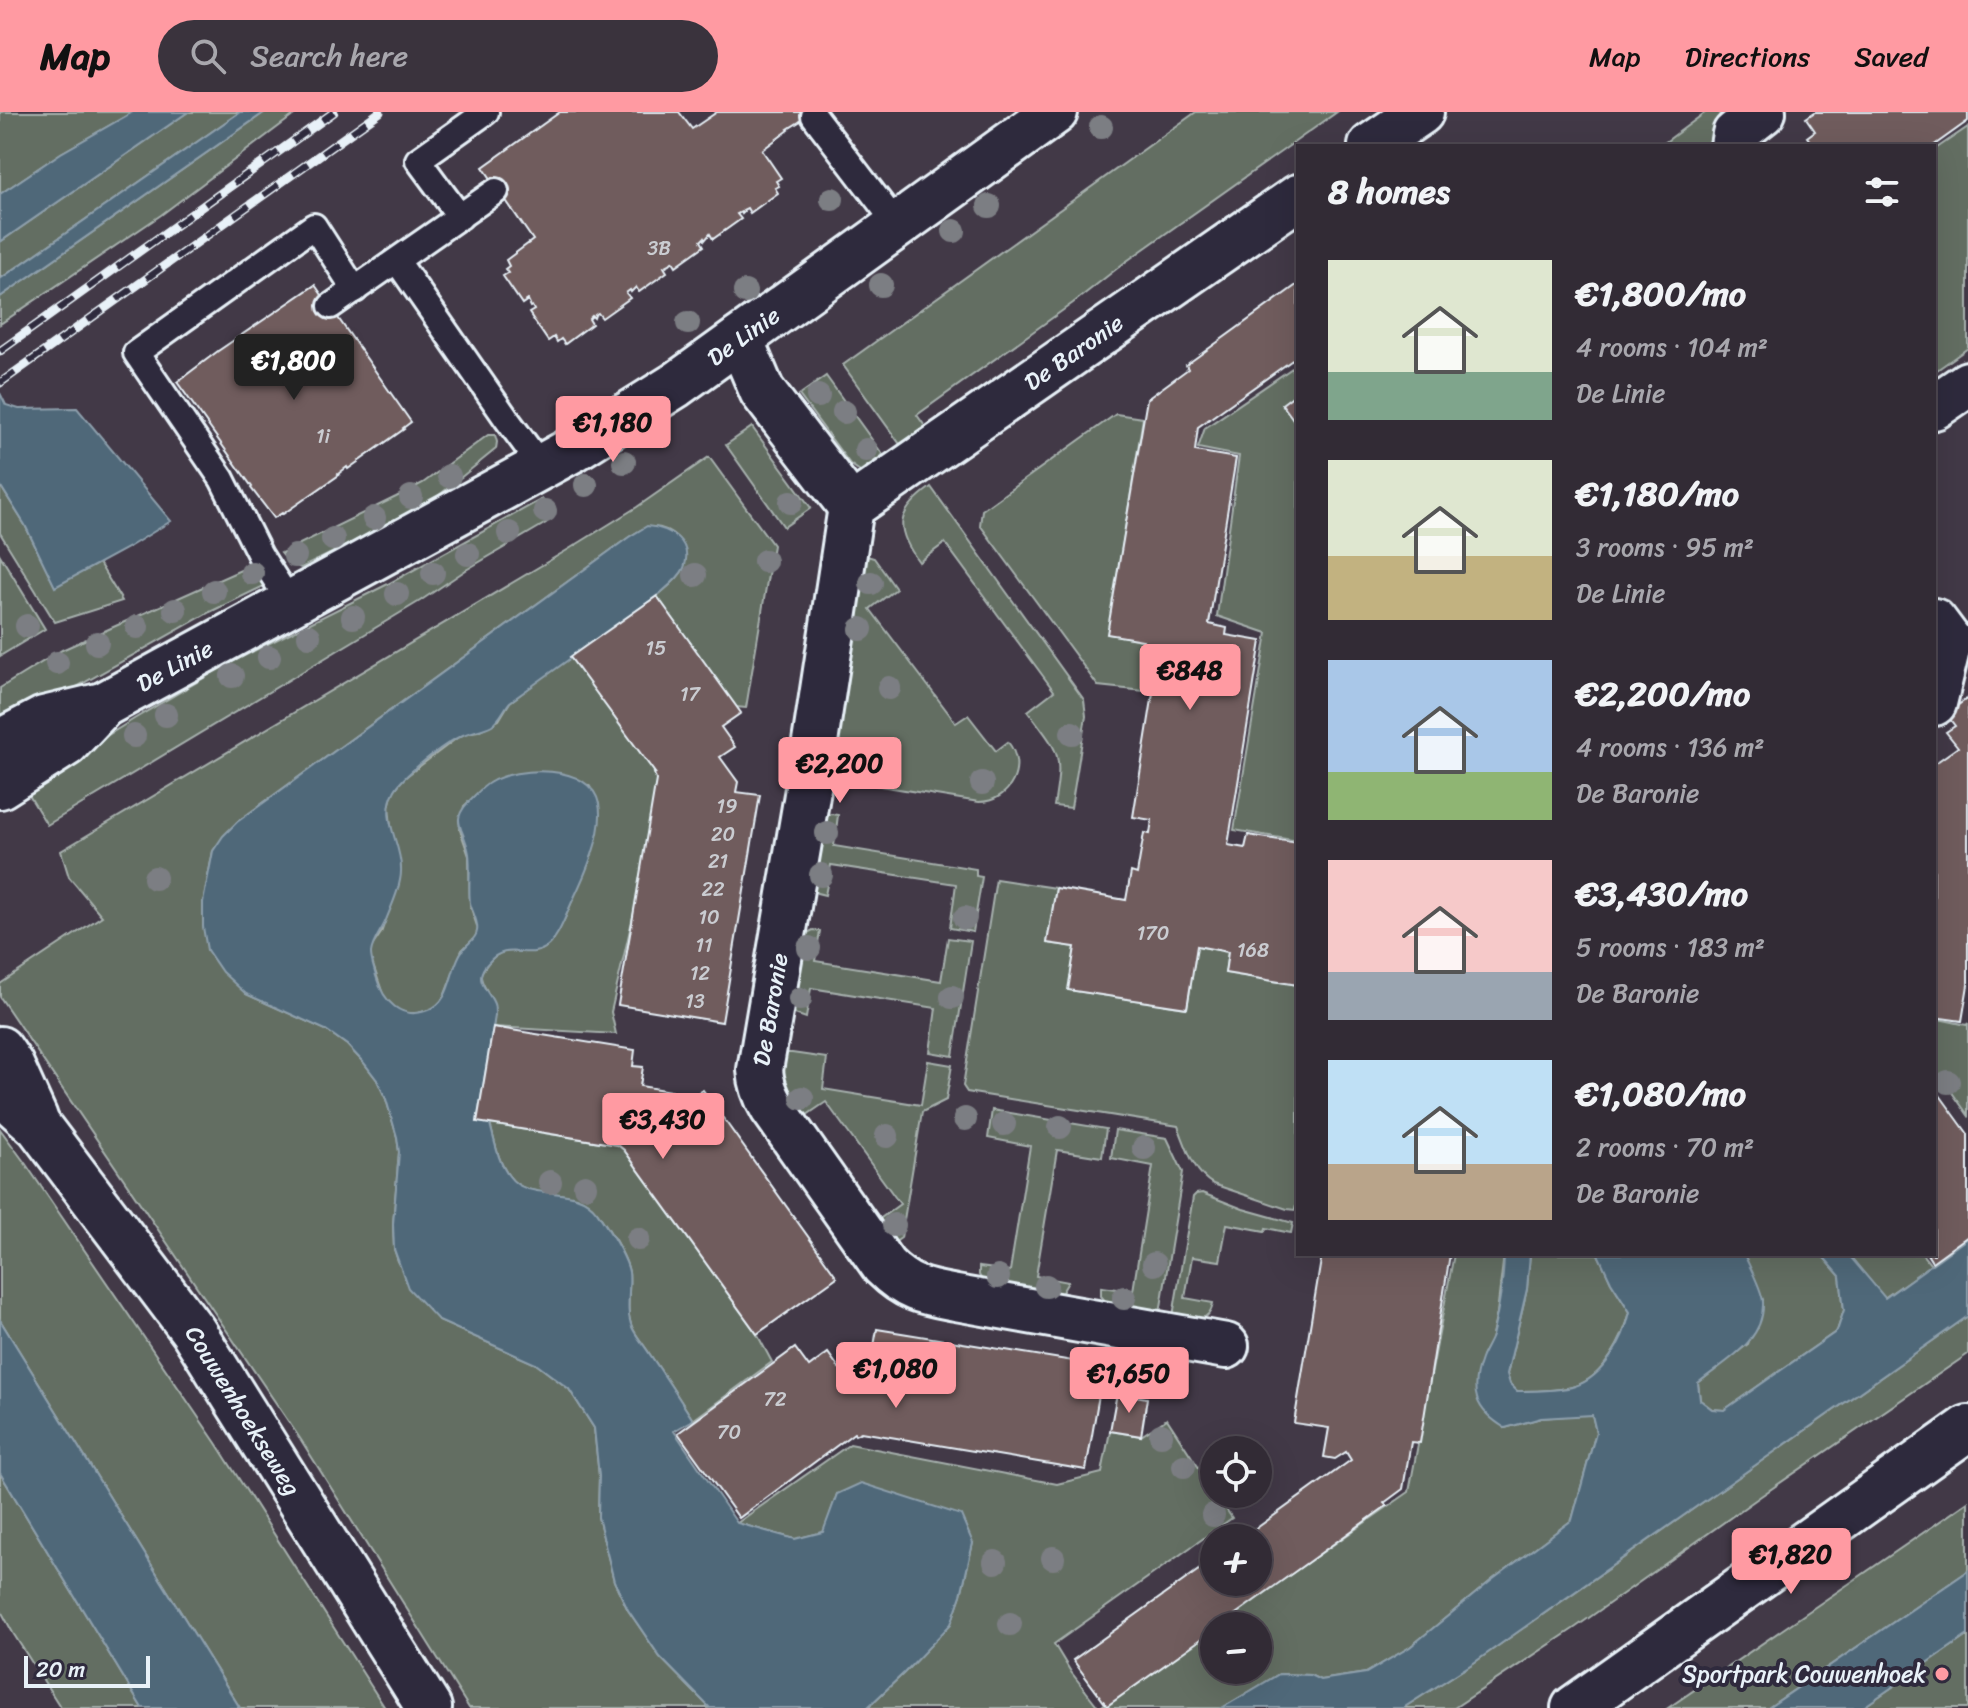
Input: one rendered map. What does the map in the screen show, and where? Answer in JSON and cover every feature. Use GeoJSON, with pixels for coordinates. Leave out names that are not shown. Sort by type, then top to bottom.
{"type":"FeatureCollection","features":[{"type":"Feature","properties":{"kind":"street","name":"De Linie"},"geometry":{"type":"LineString","coordinates":[[0,742],[44,719],[103,705],[542,467],[676,385],[1055,112]]}},
{"type":"Feature","properties":{"kind":"street"},"geometry":{"type":"LineString","coordinates":[[1374,144],[1421,112]]}},
{"type":"Feature","properties":{"kind":"street"},"geometry":{"type":"LineString","coordinates":[[1733,144],[1735,134],[1763,112]]}},
{"type":"Feature","properties":{"kind":"street","name":"De Baronie"},"geometry":{"type":"LineString","coordinates":[[1226,1346],[912,1289],[884,1266],[765,1096],[760,1070],[807,795],[851,507],[1296,198]]}},
{"type":"Feature","properties":{"kind":"street"},"geometry":{"type":"LineString","coordinates":[[740,339],[762,391],[851,507]]}},
{"type":"Feature","properties":{"kind":"street"},"geometry":{"type":"LineString","coordinates":[[1936,406],[1968,384]]}},
{"type":"Feature","properties":{"kind":"street"},"geometry":{"type":"LineString","coordinates":[[1936,624],[1949,641],[1936,695]]}},
{"type":"Feature","properties":{"kind":"street","name":"De Linie"},"geometry":{"type":"LineString","coordinates":[[0,786],[66,744],[103,705]]}},
{"type":"Feature","properties":{"kind":"street","name":"Couwenhoekseweg"},"geometry":{"type":"LineString","coordinates":[[0,1049],[11,1065],[39,1127]]}},
{"type":"Feature","properties":{"kind":"street","name":"Couwenhoekseweg"},"geometry":{"type":"LineString","coordinates":[[0,1092],[39,1127],[193,1331],[429,1708]]}},
{"type":"Feature","properties":{"kind":"street"},"geometry":{"type":"LineString","coordinates":[[1574,1708],[1968,1428]]}},
{"type":"Feature","properties":{"kind":"lane"},"geometry":{"type":"LineString","coordinates":[[460,217],[418,160],[486,112]]}},
{"type":"Feature","properties":{"kind":"lane"},"geometry":{"type":"LineString","coordinates":[[814,116],[898,226]]}},
{"type":"Feature","properties":{"kind":"lane"},"geometry":{"type":"LineString","coordinates":[[331,306],[496,191]]}},
{"type":"Feature","properties":{"kind":"lane"},"geometry":{"type":"LineString","coordinates":[[291,604],[260,555],[184,409],[136,353],[314,226],[355,290]]}},
{"type":"Feature","properties":{"kind":"lane"},"geometry":{"type":"LineString","coordinates":[[397,261],[542,467]]}},
{"type":"Feature","properties":{"kind":"green space"},"geometry":{"type":"Polygon","coordinates":[[[0,112],[133,112],[61,153],[0,194],[0,112]]]}},
{"type":"Feature","properties":{"kind":"green space"},"geometry":{"type":"Polygon","coordinates":[[[188,112],[240,112],[0,279],[0,242],[188,112]]]}},
{"type":"Feature","properties":{"kind":"green space"},"geometry":{"type":"Polygon","coordinates":[[[265,112],[298,112],[161,215],[0,324],[0,297],[265,112]]]}},
{"type":"Feature","properties":{"kind":"green space"},"geometry":{"type":"Polygon","coordinates":[[[1196,112],[1337,112],[917,415],[927,429],[902,447],[843,365],[1196,112]]]}},
{"type":"Feature","properties":{"kind":"green space"},"geometry":{"type":"Polygon","coordinates":[[[1706,112],[1720,112],[1713,144],[1663,144],[1706,112]]]}},
{"type":"Feature","properties":{"kind":"green space"},"geometry":{"type":"Polygon","coordinates":[[[1968,127],[1968,348],[1936,371],[1936,149],[1968,127]]]}},
{"type":"Feature","properties":{"kind":"green space"},"geometry":{"type":"Polygon","coordinates":[[[1296,365],[1296,841],[1234,830],[1267,633],[1217,616],[1239,456],[1198,448],[1205,428],[1296,365]]]}},
{"type":"Feature","properties":{"kind":"green space"},"geometry":{"type":"Polygon","coordinates":[[[826,376],[883,455],[860,471],[850,464],[799,395],[826,376]]]}},
{"type":"Feature","properties":{"kind":"green space"},"geometry":{"type":"Polygon","coordinates":[[[1116,414],[1143,418],[1108,634],[1143,640],[1142,648],[1160,650],[1153,692],[1098,686],[980,525],[982,510],[1116,414]]]}},
{"type":"Feature","properties":{"kind":"green space"},"geometry":{"type":"Polygon","coordinates":[[[752,427],[811,508],[784,527],[726,445],[752,427]]]}},
{"type":"Feature","properties":{"kind":"green space"},"geometry":{"type":"Polygon","coordinates":[[[488,435],[495,435],[496,449],[422,509],[301,568],[290,564],[281,553],[423,483],[488,435]]]}},
{"type":"Feature","properties":{"kind":"green space"},"geometry":{"type":"Polygon","coordinates":[[[709,457],[773,545],[746,708],[736,707],[657,596],[683,569],[683,546],[667,530],[645,528],[237,822],[213,851],[203,903],[246,994],[326,1030],[347,1045],[377,1080],[386,1099],[399,1152],[393,1224],[398,1261],[439,1321],[536,1364],[569,1389],[594,1428],[599,1476],[598,1517],[614,1581],[628,1610],[660,1657],[710,1708],[469,1708],[301,1440],[0,997],[0,984],[102,916],[69,877],[61,851],[569,549],[709,457]]]}},
{"type":"Feature","properties":{"kind":"green space"},"geometry":{"type":"Polygon","coordinates":[[[0,485],[25,525],[55,586],[99,563],[122,601],[55,622],[0,533],[0,485]]]}},
{"type":"Feature","properties":{"kind":"green space"},"geometry":{"type":"Polygon","coordinates":[[[931,487],[1084,700],[1086,716],[1071,808],[1054,806],[1058,774],[1056,754],[1028,711],[1054,691],[945,543],[919,562],[905,539],[902,521],[905,513],[931,487]]]}},
{"type":"Feature","properties":{"kind":"green space"},"geometry":{"type":"Polygon","coordinates":[[[542,499],[553,517],[546,523],[47,825],[24,787],[226,665],[390,583],[542,499]]]}},
{"type":"Feature","properties":{"kind":"green space"},"geometry":{"type":"Polygon","coordinates":[[[0,555],[45,629],[0,656],[0,555]]]}},
{"type":"Feature","properties":{"kind":"green space"},"geometry":{"type":"Polygon","coordinates":[[[864,557],[874,558],[896,589],[870,609],[956,723],[968,715],[996,751],[1008,742],[1014,752],[1016,772],[1013,781],[999,796],[979,802],[843,780],[831,772],[864,557]]]}},
{"type":"Feature","properties":{"kind":"green space"},"geometry":{"type":"Polygon","coordinates":[[[254,564],[266,585],[210,612],[0,730],[0,688],[62,650],[254,564]]]}},
{"type":"Feature","properties":{"kind":"green space"},"geometry":{"type":"Polygon","coordinates":[[[570,657],[664,782],[611,1012],[616,1034],[493,1027],[491,1004],[481,979],[483,970],[496,956],[504,952],[542,949],[558,932],[580,878],[599,804],[589,785],[491,782],[464,806],[460,830],[469,856],[470,905],[478,929],[475,938],[462,950],[442,1002],[418,1013],[397,1010],[384,997],[371,959],[371,948],[381,933],[401,869],[389,807],[393,792],[404,778],[457,738],[499,720],[510,702],[570,657]]]}},
{"type":"Feature","properties":{"kind":"green space"},"geometry":{"type":"Polygon","coordinates":[[[838,815],[834,846],[976,869],[976,876],[982,877],[973,932],[950,928],[956,884],[831,865],[825,895],[817,893],[811,888],[825,816],[838,815]]]}},
{"type":"Feature","properties":{"kind":"green space"},"geometry":{"type":"Polygon","coordinates":[[[996,879],[1056,888],[1047,943],[1075,947],[1069,990],[1187,1008],[1197,946],[1228,952],[1225,973],[1296,985],[1295,1210],[1213,1184],[1206,1179],[1191,1158],[1178,1126],[967,1092],[963,1086],[996,879]]]}},
{"type":"Feature","properties":{"kind":"green space"},"geometry":{"type":"Polygon","coordinates":[[[813,930],[820,931],[815,961],[941,981],[948,938],[971,941],[953,1056],[930,1052],[936,1008],[811,988],[806,1018],[792,1013],[802,936],[813,930]]]}},
{"type":"Feature","properties":{"kind":"green space"},"geometry":{"type":"Polygon","coordinates":[[[1936,1018],[1968,1023],[1968,1115],[1936,1070],[1936,1018]]]}},
{"type":"Feature","properties":{"kind":"green space"},"geometry":{"type":"Polygon","coordinates":[[[784,1053],[827,1058],[823,1089],[921,1105],[928,1061],[952,1065],[946,1100],[922,1112],[901,1238],[891,1245],[874,1223],[900,1204],[826,1102],[801,1119],[778,1083],[784,1053]]]}},
{"type":"Feature","properties":{"kind":"green space"},"geometry":{"type":"Polygon","coordinates":[[[992,1110],[1106,1129],[1102,1157],[1057,1150],[1036,1276],[1068,1282],[1061,1294],[1055,1296],[984,1283],[979,1275],[979,1267],[1010,1271],[1030,1146],[988,1138],[992,1110]]]}},
{"type":"Feature","properties":{"kind":"green space"},"geometry":{"type":"Polygon","coordinates":[[[490,1124],[617,1145],[624,1150],[757,1334],[772,1362],[693,1420],[632,1327],[627,1265],[597,1212],[576,1198],[540,1192],[518,1184],[502,1164],[490,1124]]]}},
{"type":"Feature","properties":{"kind":"green space"},"geometry":{"type":"Polygon","coordinates":[[[0,1129],[216,1443],[385,1708],[240,1708],[0,1320],[0,1129]]]}},
{"type":"Feature","properties":{"kind":"green space"},"geometry":{"type":"Polygon","coordinates":[[[1115,1130],[1167,1138],[1183,1172],[1160,1313],[1108,1304],[1101,1296],[1101,1287],[1133,1291],[1153,1166],[1111,1158],[1115,1130]]]}},
{"type":"Feature","properties":{"kind":"green space"},"geometry":{"type":"Polygon","coordinates":[[[1202,1193],[1293,1223],[1291,1233],[1227,1224],[1220,1261],[1192,1257],[1185,1298],[1213,1303],[1207,1315],[1192,1319],[1173,1316],[1193,1197],[1202,1193]]]}},
{"type":"Feature","properties":{"kind":"green space"},"geometry":{"type":"Polygon","coordinates":[[[1454,1256],[1504,1256],[1497,1313],[1491,1340],[1482,1357],[1505,1428],[1541,1418],[1592,1414],[1596,1432],[1572,1520],[1410,1647],[1366,1673],[1320,1680],[1310,1675],[1279,1674],[1272,1678],[1272,1612],[1236,1612],[1259,1596],[1272,1596],[1272,1587],[1409,1492],[1454,1256]]]}},
{"type":"Feature","properties":{"kind":"green space"},"geometry":{"type":"Polygon","coordinates":[[[1530,1256],[1599,1256],[1630,1312],[1611,1356],[1595,1374],[1575,1386],[1554,1390],[1517,1391],[1510,1384],[1507,1374],[1527,1289],[1530,1256]]]}},
{"type":"Feature","properties":{"kind":"green space"},"geometry":{"type":"Polygon","coordinates":[[[1745,1256],[1823,1256],[1840,1276],[1844,1310],[1837,1331],[1724,1410],[1712,1409],[1700,1400],[1698,1383],[1748,1344],[1763,1300],[1745,1256]]]}},
{"type":"Feature","properties":{"kind":"green space"},"geometry":{"type":"Polygon","coordinates":[[[1850,1256],[1924,1256],[1931,1265],[1884,1298],[1850,1256]]]}},
{"type":"Feature","properties":{"kind":"green space"},"geometry":{"type":"Polygon","coordinates":[[[1968,1316],[1968,1354],[1576,1627],[1454,1708],[1403,1708],[1475,1662],[1968,1316]]]}},
{"type":"Feature","properties":{"kind":"green space"},"geometry":{"type":"Polygon","coordinates":[[[1167,1419],[1200,1470],[1200,1508],[1225,1508],[1232,1518],[1224,1524],[1200,1524],[1200,1541],[1054,1644],[1099,1708],[867,1708],[951,1623],[973,1543],[837,1494],[824,1532],[795,1539],[737,1523],[850,1444],[1057,1484],[1102,1473],[1110,1431],[1141,1436],[1167,1419]]]}},
{"type":"Feature","properties":{"kind":"green space"},"geometry":{"type":"Polygon","coordinates":[[[0,1473],[142,1708],[61,1708],[13,1633],[0,1609],[0,1473]]]}},
{"type":"Feature","properties":{"kind":"green space"},"geometry":{"type":"Polygon","coordinates":[[[1968,1502],[1968,1571],[1768,1708],[1668,1708],[1968,1502]]]}},
{"type":"Feature","properties":{"kind":"green space","name":"Sportpark Couwenhoek"},"geometry":{"type":"Polygon","coordinates":[[[1968,1635],[1968,1708],[1862,1708],[1968,1635]]]}},
{"type":"Feature","properties":{"kind":"green space"},"geometry":{"type":"Polygon","coordinates":[[[1200,1638],[1200,1684],[1262,1684],[1222,1708],[1099,1708],[1200,1638]]]}},
{"type":"Feature","properties":{"kind":"water"},"geometry":{"type":"Polygon","coordinates":[[[133,112],[188,112],[0,242],[0,194],[61,153],[133,112]]]}},
{"type":"Feature","properties":{"kind":"water"},"geometry":{"type":"Polygon","coordinates":[[[240,112],[265,112],[0,297],[0,279],[240,112]]]}},
{"type":"Feature","properties":{"kind":"water"},"geometry":{"type":"Polygon","coordinates":[[[0,393],[6,405],[19,409],[77,408],[171,521],[55,587],[25,525],[0,485],[0,393]]]}},
{"type":"Feature","properties":{"kind":"water"},"geometry":{"type":"Polygon","coordinates":[[[647,526],[671,533],[686,550],[684,568],[676,580],[510,702],[492,725],[456,739],[398,785],[389,811],[401,874],[394,901],[373,945],[372,959],[379,985],[394,1006],[409,1013],[434,1007],[446,992],[460,953],[477,931],[470,903],[469,854],[459,824],[466,804],[489,783],[501,777],[534,771],[568,775],[582,781],[593,791],[600,815],[596,841],[558,933],[545,948],[502,953],[482,971],[481,980],[494,1004],[495,1016],[477,1122],[490,1124],[502,1164],[518,1184],[540,1192],[576,1197],[597,1212],[606,1225],[629,1272],[632,1327],[693,1420],[674,1431],[737,1523],[795,1539],[823,1532],[837,1494],[861,1483],[961,1515],[973,1543],[951,1624],[867,1708],[710,1708],[660,1657],[628,1610],[614,1581],[598,1517],[599,1476],[594,1428],[569,1389],[536,1364],[439,1321],[408,1288],[394,1249],[399,1152],[397,1137],[377,1080],[347,1045],[326,1030],[246,994],[222,972],[207,950],[203,902],[213,851],[237,822],[647,526]]]}},
{"type":"Feature","properties":{"kind":"water"},"geometry":{"type":"Polygon","coordinates":[[[1968,1238],[1968,1316],[1475,1662],[1403,1708],[1222,1708],[1262,1684],[1272,1684],[1272,1678],[1279,1674],[1310,1675],[1320,1680],[1366,1673],[1410,1647],[1572,1520],[1596,1432],[1592,1415],[1541,1418],[1505,1428],[1487,1414],[1477,1399],[1475,1381],[1492,1336],[1504,1256],[1530,1256],[1527,1289],[1507,1374],[1510,1384],[1517,1391],[1575,1386],[1604,1366],[1618,1345],[1630,1312],[1599,1256],[1745,1256],[1762,1297],[1762,1316],[1741,1349],[1698,1383],[1700,1400],[1712,1409],[1724,1410],[1837,1331],[1844,1310],[1840,1276],[1823,1256],[1850,1256],[1885,1298],[1968,1238]]]}},
{"type":"Feature","properties":{"kind":"water"},"geometry":{"type":"Polygon","coordinates":[[[0,1320],[240,1708],[142,1708],[0,1473],[0,1320]]]}},
{"type":"Feature","properties":{"kind":"water"},"geometry":{"type":"Polygon","coordinates":[[[1968,1571],[1968,1635],[1862,1708],[1768,1708],[1968,1571]]]}},
{"type":"Feature","properties":{"kind":"building"},"geometry":{"type":"Polygon","coordinates":[[[560,112],[679,112],[692,129],[717,112],[815,112],[762,150],[781,178],[776,181],[778,193],[750,213],[747,208],[742,214],[737,214],[741,219],[713,239],[710,234],[704,238],[701,241],[704,246],[676,266],[673,261],[664,267],[667,272],[639,292],[636,287],[630,290],[626,293],[630,298],[602,318],[598,313],[594,318],[592,316],[589,319],[592,324],[565,344],[561,339],[557,342],[554,337],[548,341],[529,313],[534,310],[528,300],[522,304],[503,276],[508,273],[506,260],[533,240],[483,167],[560,112]]]}},
{"type":"Feature","properties":{"kind":"building"},"geometry":{"type":"Polygon","coordinates":[[[1815,112],[1968,112],[1968,121],[1936,144],[1812,144],[1807,137],[1815,131],[1806,118],[1815,112]]]}},
{"type":"Feature","properties":{"kind":"building"},"geometry":{"type":"Polygon","coordinates":[[[315,285],[411,422],[274,518],[177,382],[315,285]]]}},
{"type":"Feature","properties":{"kind":"building"},"geometry":{"type":"Polygon","coordinates":[[[1296,285],[1296,357],[1198,427],[1195,451],[1236,458],[1209,624],[1227,628],[1226,635],[1261,641],[1228,845],[1245,848],[1248,835],[1296,843],[1296,985],[1225,973],[1228,952],[1197,946],[1187,1008],[1068,990],[1075,947],[1047,943],[1056,888],[1126,900],[1131,872],[1137,874],[1144,833],[1150,834],[1152,820],[1133,817],[1160,650],[1142,648],[1143,640],[1107,634],[1147,399],[1188,369],[1186,365],[1296,285]]]}},
{"type":"Feature","properties":{"kind":"building"},"geometry":{"type":"Polygon","coordinates":[[[1296,394],[1296,423],[1282,404],[1296,394]]]}},
{"type":"Feature","properties":{"kind":"building"},"geometry":{"type":"Polygon","coordinates":[[[657,596],[741,713],[721,727],[735,747],[720,757],[738,782],[736,792],[760,795],[722,1022],[618,1005],[656,780],[655,773],[570,657],[657,596]]]}},
{"type":"Feature","properties":{"kind":"building"},"geometry":{"type":"Polygon","coordinates":[[[1968,698],[1968,985],[1962,1021],[1936,1017],[1936,763],[1958,747],[1946,732],[1955,726],[1946,714],[1968,698]]]}},
{"type":"Feature","properties":{"kind":"building"},"geometry":{"type":"Polygon","coordinates":[[[493,1027],[635,1050],[633,1066],[643,1067],[640,1086],[682,1093],[688,1100],[703,1090],[837,1277],[757,1334],[618,1145],[477,1122],[493,1027]]]}},
{"type":"Feature","properties":{"kind":"building"},"geometry":{"type":"Polygon","coordinates":[[[1936,1090],[1968,1134],[1968,1236],[1932,1262],[1928,1256],[1936,1256],[1936,1090]]]}},
{"type":"Feature","properties":{"kind":"building"},"geometry":{"type":"Polygon","coordinates":[[[1322,1256],[1450,1256],[1420,1443],[1411,1442],[1403,1489],[1384,1503],[1387,1506],[1272,1588],[1272,1524],[1262,1524],[1351,1460],[1346,1452],[1335,1459],[1324,1457],[1329,1428],[1294,1423],[1322,1256]]]}},
{"type":"Feature","properties":{"kind":"building"},"geometry":{"type":"Polygon","coordinates":[[[877,1329],[1104,1366],[1086,1470],[861,1432],[854,1433],[739,1518],[678,1433],[795,1348],[809,1367],[828,1353],[839,1368],[864,1350],[873,1352],[877,1329]]]}},
{"type":"Feature","properties":{"kind":"building"},"geometry":{"type":"Polygon","coordinates":[[[1117,1393],[1147,1398],[1141,1436],[1110,1431],[1117,1393]]]}},
{"type":"Feature","properties":{"kind":"building"},"geometry":{"type":"Polygon","coordinates":[[[1200,1569],[1200,1596],[1261,1596],[1239,1612],[1200,1612],[1200,1640],[1107,1706],[1073,1660],[1200,1569]]]}},
{"type":"Feature","properties":{"kind":"railway"},"geometry":{"type":"LineString","coordinates":[[0,351],[334,112]]}},
{"type":"Feature","properties":{"kind":"railway"},"geometry":{"type":"LineString","coordinates":[[0,383],[380,112]]}},
{"type":"Feature","properties":{"kind":"place","name":"Sportpark Couwenhoek"},"geometry":{"type":"Point","coordinates":[1942,1674]}}]}
